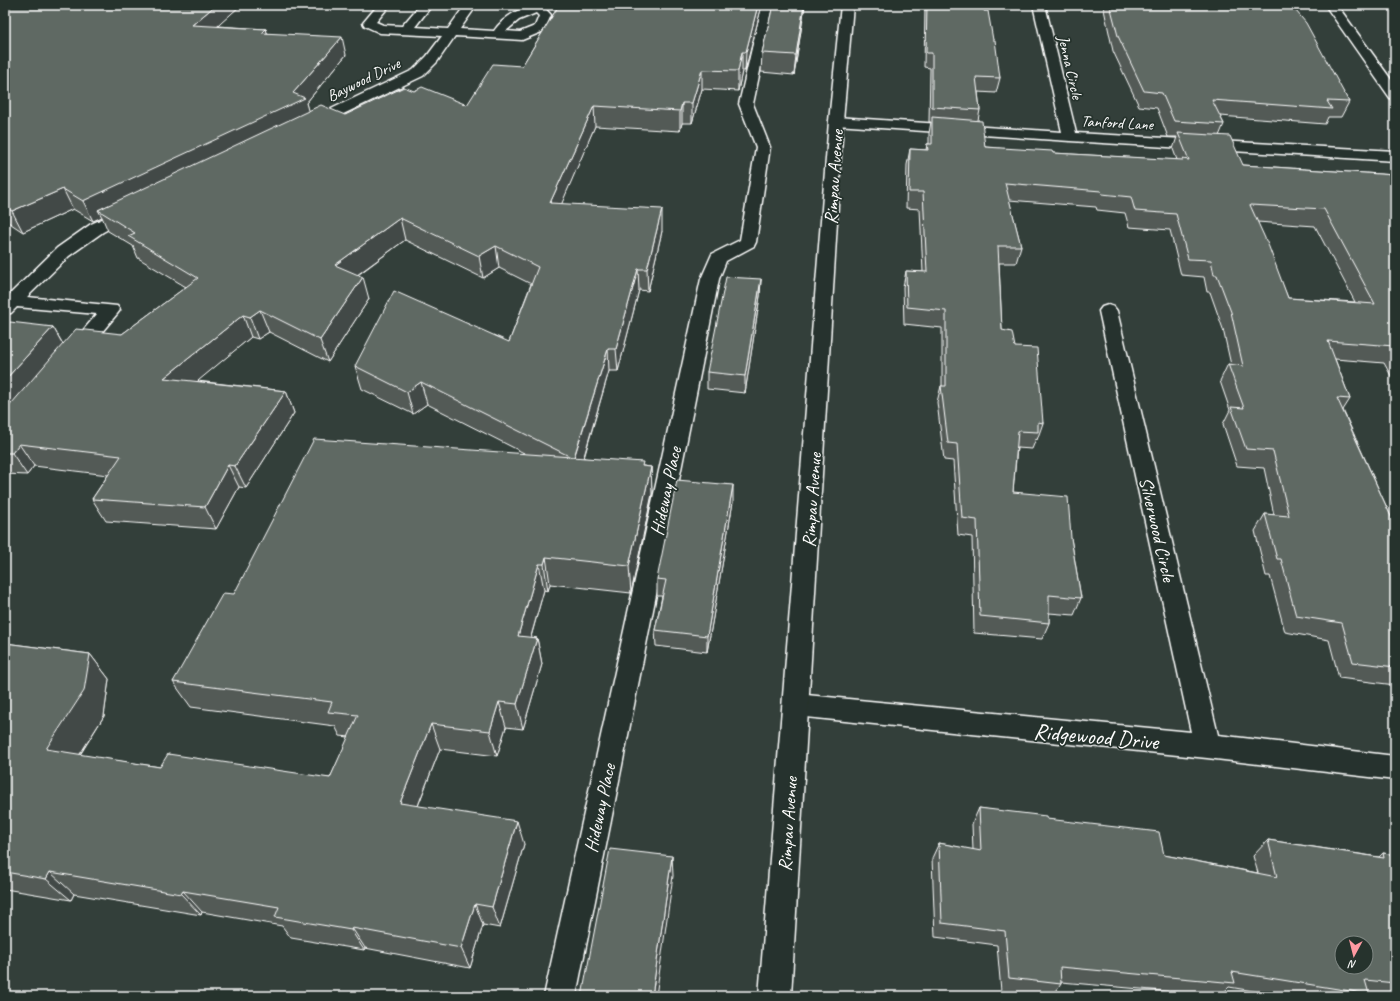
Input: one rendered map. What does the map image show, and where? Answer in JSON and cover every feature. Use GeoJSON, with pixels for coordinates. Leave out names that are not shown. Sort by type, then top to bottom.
{"type":"FeatureCollection","features":[{"type":"Feature","properties":{"kind":"street"},"geometry":{"type":"LineString","coordinates":[[384,5],[369,23],[380,29],[452,33],[498,35],[522,36],[540,28],[544,15],[539,6],[510,20],[501,29],[498,35]]}},
{"type":"Feature","properties":{"kind":"street"},"geometry":{"type":"LineString","coordinates":[[406,30],[426,5]]}},
{"type":"Feature","properties":{"kind":"street","name":"Baywood Drive"},"geometry":{"type":"LineString","coordinates":[[296,131],[418,73],[432,59],[472,5]]}},
{"type":"Feature","properties":{"kind":"street","name":"Hideway Place"},"geometry":{"type":"LineString","coordinates":[[560,996],[710,278],[718,258],[748,242],[763,148],[746,104],[768,5]]}},
{"type":"Feature","properties":{"kind":"street","name":"Rimpau Avenue"},"geometry":{"type":"LineString","coordinates":[[775,996],[836,121],[847,5]]}},
{"type":"Feature","properties":{"kind":"street","name":"Jenna Circle"},"geometry":{"type":"LineString","coordinates":[[1039,5],[1070,137]]}},
{"type":"Feature","properties":{"kind":"street"},"geometry":{"type":"LineString","coordinates":[[1330,5],[1395,95]]}},
{"type":"Feature","properties":{"kind":"street","name":"Tanford Lane"},"geometry":{"type":"LineString","coordinates":[[836,121],[1070,137],[1395,156]]}},
{"type":"Feature","properties":{"kind":"street"},"geometry":{"type":"LineString","coordinates":[[7,304],[63,252],[97,228],[147,204]]}},
{"type":"Feature","properties":{"kind":"street"},"geometry":{"type":"LineString","coordinates":[[7,304],[111,310],[60,370]]}},
{"type":"Feature","properties":{"kind":"street","name":"Silverwood Circle"},"geometry":{"type":"LineString","coordinates":[[1108,311],[1208,746]]}},
{"type":"Feature","properties":{"kind":"street","name":"Ridgewood Drive"},"geometry":{"type":"LineString","coordinates":[[796,705],[1208,746],[1395,768]]}},
{"type":"Feature","properties":{"kind":"building"},"geometry":{"type":"Polygon","coordinates":[[[5,5],[216,5],[192,25],[266,29],[262,33],[342,37],[293,93],[305,98],[83,201],[63,189],[12,211],[5,207],[5,5]]]}},
{"type":"Feature","properties":{"kind":"building"},"geometry":{"type":"Polygon","coordinates":[[[559,5],[758,5],[746,52],[742,52],[738,71],[702,70],[692,103],[682,103],[680,111],[594,106],[550,203],[662,209],[647,269],[638,269],[616,349],[608,349],[574,457],[571,457],[421,382],[407,392],[355,366],[394,291],[509,342],[538,267],[496,246],[479,256],[400,218],[335,265],[363,277],[320,340],[260,310],[250,317],[243,315],[164,378],[286,391],[235,466],[228,465],[205,507],[92,499],[121,456],[19,444],[12,453],[5,453],[5,411],[76,329],[122,334],[198,278],[128,236],[135,233],[98,210],[321,105],[345,115],[404,87],[414,91],[422,87],[467,105],[493,64],[522,66],[559,5]]]}},
{"type":"Feature","properties":{"kind":"building"},"geometry":{"type":"Polygon","coordinates":[[[773,5],[804,5],[796,55],[762,53],[773,5]]]}},
{"type":"Feature","properties":{"kind":"building"},"geometry":{"type":"Polygon","coordinates":[[[927,5],[984,5],[984,11],[988,11],[993,40],[995,40],[1000,78],[976,77],[980,110],[932,107],[932,53],[926,53],[927,5]]]}},
{"type":"Feature","properties":{"kind":"building"},"geometry":{"type":"Polygon","coordinates":[[[1110,5],[1291,5],[1306,23],[1349,102],[1327,101],[1332,109],[1212,100],[1224,124],[1174,121],[1162,93],[1144,91],[1118,36],[1110,5]]]}},
{"type":"Feature","properties":{"kind":"building"},"geometry":{"type":"Polygon","coordinates":[[[932,117],[982,121],[985,147],[1052,151],[1053,153],[1189,160],[1178,133],[1230,136],[1243,165],[1395,175],[1395,347],[1328,341],[1350,399],[1337,398],[1393,521],[1395,521],[1395,667],[1353,662],[1342,623],[1296,616],[1281,559],[1277,559],[1265,514],[1289,516],[1273,451],[1246,449],[1231,407],[1244,408],[1228,364],[1243,366],[1231,312],[1217,275],[1214,275],[1211,260],[1188,259],[1176,214],[1135,211],[1131,197],[1102,194],[1101,191],[1005,183],[1021,246],[998,246],[1002,330],[1012,332],[1015,347],[1037,348],[1043,423],[1038,422],[1038,432],[1018,431],[1013,492],[1068,497],[1071,538],[1081,598],[1049,595],[1049,623],[980,616],[977,520],[962,518],[957,444],[948,443],[941,386],[946,386],[946,311],[907,307],[906,271],[927,272],[923,192],[909,192],[910,149],[928,150],[927,144],[932,144],[932,117]],[[1250,205],[1269,247],[1288,298],[1375,304],[1324,209],[1250,205]]]}},
{"type":"Feature","properties":{"kind":"building"},"geometry":{"type":"Polygon","coordinates":[[[726,277],[761,279],[745,376],[707,372],[726,277]]]}},
{"type":"Feature","properties":{"kind":"building"},"geometry":{"type":"Polygon","coordinates":[[[10,322],[53,327],[5,380],[5,327],[10,322]]]}},
{"type":"Feature","properties":{"kind":"building"},"geometry":{"type":"Polygon","coordinates":[[[314,439],[643,462],[642,466],[651,467],[629,566],[546,557],[544,564],[539,564],[518,636],[537,638],[517,704],[499,702],[490,731],[431,724],[400,803],[517,821],[492,907],[475,904],[461,948],[352,928],[351,930],[275,917],[279,907],[183,891],[181,894],[50,872],[46,879],[5,872],[5,643],[90,654],[84,691],[46,749],[160,767],[168,754],[330,778],[358,715],[328,712],[332,702],[173,682],[223,593],[234,594],[314,439]]]}},
{"type":"Feature","properties":{"kind":"building"},"geometry":{"type":"Polygon","coordinates":[[[677,480],[733,485],[707,636],[655,630],[666,580],[657,579],[677,480]]]}},
{"type":"Feature","properties":{"kind":"building"},"geometry":{"type":"Polygon","coordinates":[[[979,808],[1046,816],[1047,819],[1159,832],[1164,855],[1277,877],[1268,840],[1384,858],[1383,853],[1395,855],[1395,983],[1365,980],[1369,994],[1232,972],[1235,983],[1060,967],[1061,984],[1009,978],[1005,931],[942,923],[939,843],[981,851],[979,808]]]}},
{"type":"Feature","properties":{"kind":"building"},"geometry":{"type":"Polygon","coordinates":[[[610,849],[672,856],[652,996],[582,996],[610,849]]]}}]}
